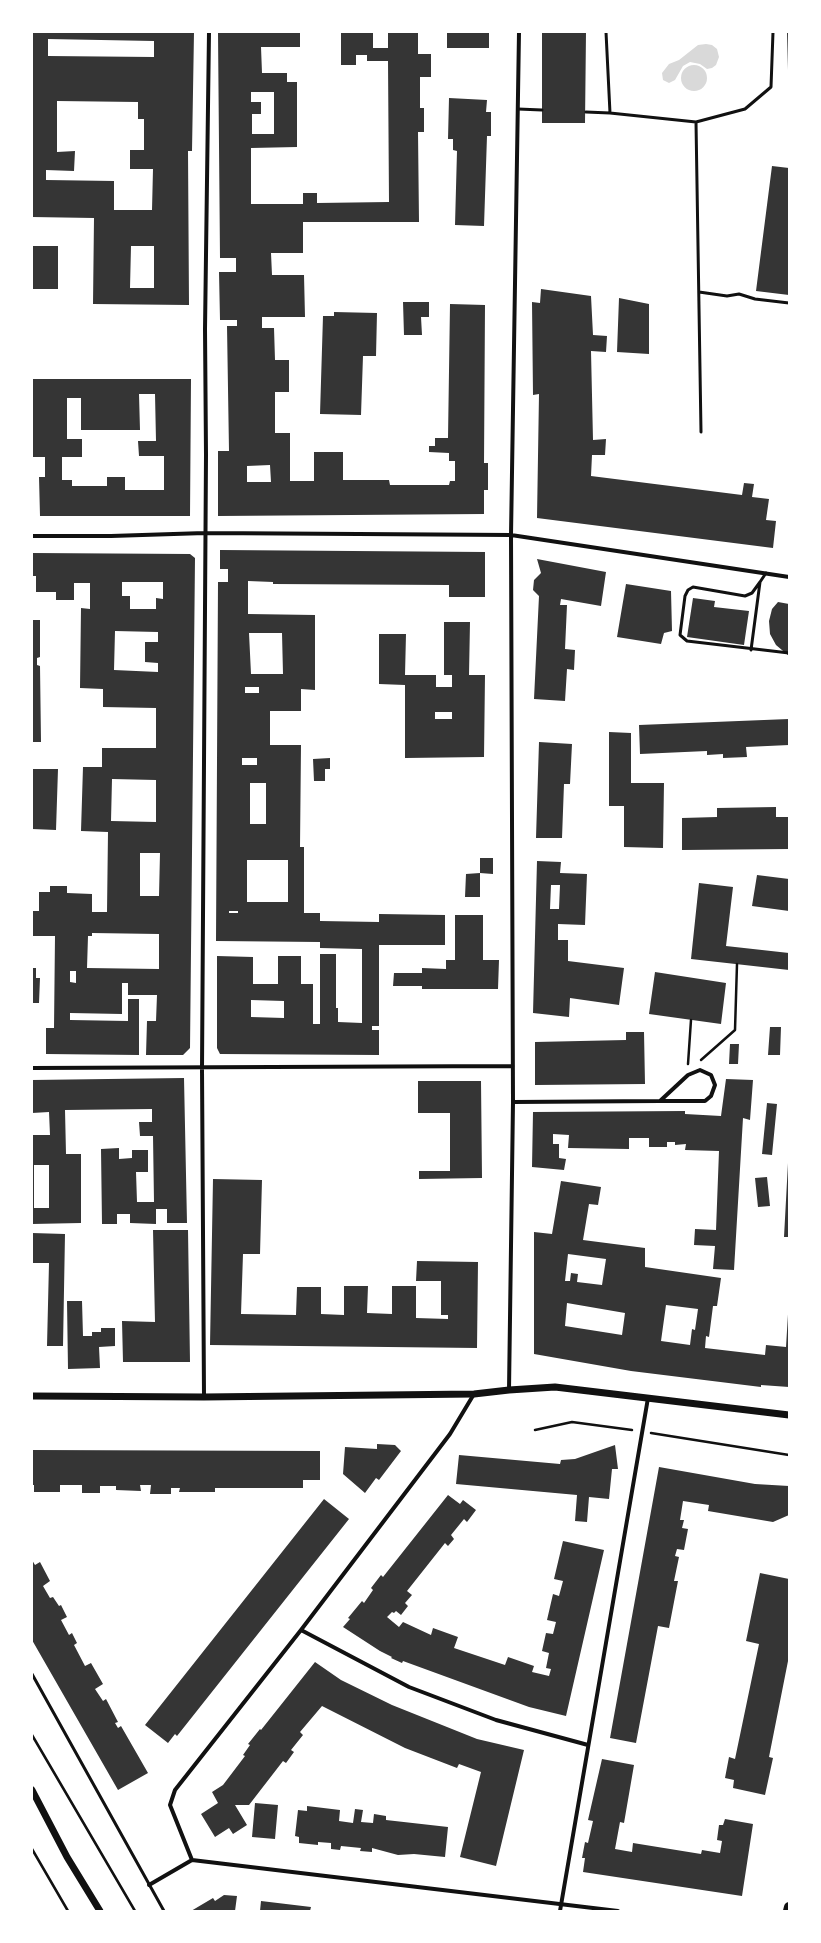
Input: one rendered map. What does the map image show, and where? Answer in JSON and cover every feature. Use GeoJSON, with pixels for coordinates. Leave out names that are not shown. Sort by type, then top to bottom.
{"type":"FeatureCollection","features":[{"type":"Feature","properties":{"kind":"main road"},"geometry":{"type":"LineString","coordinates":[[788,1911],[789,1907]]}},
{"type":"Feature","properties":{"kind":"street"},"geometry":{"type":"LineString","coordinates":[[204,1397],[202,1068],[205,329],[209,32]]}},
{"type":"Feature","properties":{"kind":"street"},"geometry":{"type":"LineString","coordinates":[[509,1390],[514,1102],[511,536],[519,32]]}},
{"type":"Feature","properties":{"kind":"street"},"geometry":{"type":"LineString","coordinates":[[32,536],[111,536],[205,533],[511,536],[789,577]]}},
{"type":"Feature","properties":{"kind":"street"},"geometry":{"type":"LineString","coordinates":[[32,1068],[513,1066]]}},
{"type":"Feature","properties":{"kind":"street"},"geometry":{"type":"LineString","coordinates":[[514,1102],[705,1101],[711,1096],[715,1084],[711,1075],[700,1070],[688,1075],[660,1101]]}},
{"type":"Feature","properties":{"kind":"street"},"geometry":{"type":"LineString","coordinates":[[32,1396],[204,1397],[474,1394],[509,1390],[554,1388],[789,1416]]}},
{"type":"Feature","properties":{"kind":"street"},"geometry":{"type":"LineString","coordinates":[[192,1860],[170,1805],[175,1790],[301,1630],[450,1434],[474,1394]]}},
{"type":"Feature","properties":{"kind":"street"},"geometry":{"type":"LineString","coordinates":[[32,1400],[41,1396]]}},
{"type":"Feature","properties":{"kind":"street"},"geometry":{"type":"LineString","coordinates":[[560,1911],[560,1903],[648,1398]]}},
{"type":"Feature","properties":{"kind":"street"},"geometry":{"type":"LineString","coordinates":[[301,1630],[409,1687],[496,1720],[588,1745]]}},
{"type":"Feature","properties":{"kind":"street"},"geometry":{"type":"LineString","coordinates":[[32,1790],[68,1857],[100,1911]]}},
{"type":"Feature","properties":{"kind":"street"},"geometry":{"type":"LineString","coordinates":[[149,1885],[192,1860],[618,1911]]}},
{"type":"Feature","properties":{"kind":"lane"},"geometry":{"type":"LineString","coordinates":[[606,32],[610,113]]}},
{"type":"Feature","properties":{"kind":"lane"},"geometry":{"type":"LineString","coordinates":[[586,112],[696,122],[745,109],[771,87],[773,32]]}},
{"type":"Feature","properties":{"kind":"lane"},"geometry":{"type":"LineString","coordinates":[[518,109],[542,110]]}},
{"type":"Feature","properties":{"kind":"lane"},"geometry":{"type":"LineString","coordinates":[[696,122],[701,432]]}},
{"type":"Feature","properties":{"kind":"lane"},"geometry":{"type":"LineString","coordinates":[[699,292],[728,296],[739,294],[755,299],[789,303]]}},
{"type":"Feature","properties":{"kind":"lane"},"geometry":{"type":"LineString","coordinates":[[766,573],[752,593],[745,596],[693,587],[688,590],[685,596],[680,635],[687,641],[739,649],[789,653]]}},
{"type":"Feature","properties":{"kind":"lane"},"geometry":{"type":"LineString","coordinates":[[751,650],[760,582]]}},
{"type":"Feature","properties":{"kind":"lane"},"geometry":{"type":"LineString","coordinates":[[32,1674],[164,1911]]}},
{"type":"Feature","properties":{"kind":"path"},"geometry":{"type":"LineString","coordinates":[[688,1075],[705,1056],[735,1030],[737,964]]}},
{"type":"Feature","properties":{"kind":"path"},"geometry":{"type":"LineString","coordinates":[[688,1075],[691,1020]]}},
{"type":"Feature","properties":{"kind":"path"},"geometry":{"type":"LineString","coordinates":[[535,1430],[572,1422],[643,1431],[789,1455]]}},
{"type":"Feature","properties":{"kind":"path"},"geometry":{"type":"LineString","coordinates":[[32,1735],[135,1911]]}},
{"type":"Feature","properties":{"kind":"path"},"geometry":{"type":"LineString","coordinates":[[32,1849],[68,1911]]}},
{"type":"Feature","properties":{"kind":"shaded area"},"geometry":{"type":"Polygon","coordinates":[[[698,45],[712,45],[717,49],[719,57],[716,65],[707,69],[700,64],[690,62],[683,66],[675,80],[669,83],[663,80],[662,73],[669,64],[679,60],[698,45]]]}},
{"type":"Feature","properties":{"kind":"shaded area"},"geometry":{"type":"Polygon","coordinates":[[[694,65],[703,69],[707,78],[703,87],[694,91],[685,87],[681,78],[685,69],[694,65]]]}},
{"type":"Feature","properties":{"kind":"building"},"geometry":{"type":"Polygon","coordinates":[[[32,32],[194,32],[192,151],[188,151],[189,305],[93,304],[94,218],[32,217],[32,32]],[[48,39],[48,56],[154,57],[154,41],[48,39]],[[57,101],[57,152],[75,151],[74,171],[46,170],[46,180],[114,181],[114,210],[152,210],[153,169],[130,169],[130,150],[144,150],[144,119],[138,119],[138,102],[57,101]],[[131,246],[130,288],[154,288],[154,246],[131,246]]]}},
{"type":"Feature","properties":{"kind":"building"},"geometry":{"type":"Polygon","coordinates":[[[218,32],[300,32],[300,47],[261,47],[262,73],[287,73],[287,82],[297,82],[297,147],[251,148],[251,204],[303,204],[303,193],[317,193],[317,203],[389,202],[388,61],[367,61],[367,55],[356,55],[356,65],[341,65],[341,32],[373,32],[373,48],[388,48],[388,32],[418,32],[418,54],[431,54],[431,77],[420,77],[420,108],[424,108],[424,132],[418,132],[419,222],[303,222],[303,253],[271,253],[272,275],[304,275],[305,317],[262,317],[262,328],[274,328],[275,360],[289,360],[289,392],[275,392],[275,433],[290,433],[290,481],[314,481],[314,452],[343,452],[343,480],[389,480],[390,485],[449,485],[450,481],[455,481],[455,461],[449,461],[449,453],[429,452],[429,446],[435,446],[435,438],[448,438],[450,304],[485,305],[484,463],[488,463],[488,490],[484,490],[484,514],[218,516],[218,451],[229,451],[227,326],[237,326],[237,320],[220,320],[219,272],[236,272],[236,258],[220,258],[218,32]],[[251,92],[251,102],[261,102],[261,114],[252,114],[252,134],[274,134],[274,92],[251,92]],[[270,465],[247,466],[247,482],[271,482],[270,465]]]}},
{"type":"Feature","properties":{"kind":"building"},"geometry":{"type":"Polygon","coordinates":[[[447,32],[489,32],[489,48],[447,48],[447,32]]]}},
{"type":"Feature","properties":{"kind":"building"},"geometry":{"type":"Polygon","coordinates":[[[542,32],[586,32],[585,123],[542,123],[542,32]]]}},
{"type":"Feature","properties":{"kind":"building"},"geometry":{"type":"Polygon","coordinates":[[[787,32],[789,32],[789,70],[788,70],[787,32]]]}},
{"type":"Feature","properties":{"kind":"building"},"geometry":{"type":"Polygon","coordinates":[[[449,98],[487,100],[486,112],[491,112],[491,136],[487,136],[484,226],[455,225],[457,151],[453,150],[453,139],[448,139],[449,98]]]}},
{"type":"Feature","properties":{"kind":"building"},"geometry":{"type":"Polygon","coordinates":[[[772,166],[789,168],[789,295],[756,291],[772,166]]]}},
{"type":"Feature","properties":{"kind":"building"},"geometry":{"type":"Polygon","coordinates":[[[32,246],[58,246],[58,289],[32,289],[32,246]]]}},
{"type":"Feature","properties":{"kind":"building"},"geometry":{"type":"Polygon","coordinates":[[[541,289],[591,296],[593,335],[607,336],[606,352],[591,351],[593,440],[606,439],[605,455],[592,455],[591,476],[742,495],[744,483],[754,484],[752,497],[769,499],[766,520],[776,521],[773,548],[537,518],[539,394],[533,395],[532,302],[540,303],[541,289]]]}},
{"type":"Feature","properties":{"kind":"building"},"geometry":{"type":"Polygon","coordinates":[[[619,298],[649,304],[649,354],[617,352],[619,298]]]}},
{"type":"Feature","properties":{"kind":"building"},"geometry":{"type":"Polygon","coordinates":[[[403,302],[429,302],[429,317],[421,317],[422,335],[404,335],[403,302]]]}},
{"type":"Feature","properties":{"kind":"building"},"geometry":{"type":"Polygon","coordinates":[[[334,312],[377,313],[376,356],[363,356],[361,415],[320,414],[323,316],[334,316],[334,312]]]}},
{"type":"Feature","properties":{"kind":"building"},"geometry":{"type":"Polygon","coordinates":[[[32,379],[191,379],[190,516],[40,516],[39,477],[45,477],[45,457],[32,457],[32,379]],[[139,394],[140,430],[81,430],[81,398],[67,398],[67,439],[82,439],[82,457],[62,457],[62,480],[72,480],[72,486],[107,486],[107,477],[125,477],[125,490],[164,490],[164,456],[139,456],[138,441],[156,441],[155,394],[139,394]]]}},
{"type":"Feature","properties":{"kind":"building"},"geometry":{"type":"Polygon","coordinates":[[[220,550],[485,552],[485,597],[449,597],[449,585],[273,584],[273,582],[248,581],[248,614],[315,615],[315,690],[301,689],[301,711],[270,711],[270,745],[301,745],[300,847],[304,847],[304,913],[320,913],[320,921],[379,922],[379,914],[445,915],[445,945],[379,945],[379,1026],[372,1026],[372,1030],[379,1030],[379,1055],[220,1054],[217,1048],[217,956],[253,957],[253,984],[278,984],[278,956],[301,956],[301,984],[313,984],[313,1024],[320,1024],[320,954],[336,954],[336,1008],[338,1008],[338,1022],[362,1023],[362,949],[320,948],[320,942],[216,941],[218,582],[228,582],[228,569],[220,569],[220,550]],[[249,633],[251,674],[283,674],[282,633],[249,633]],[[245,687],[245,693],[259,693],[259,687],[245,687]],[[242,758],[242,765],[257,765],[257,758],[242,758]],[[250,783],[250,824],[266,824],[266,783],[250,783]],[[247,860],[247,902],[288,902],[288,860],[247,860]],[[229,911],[229,913],[238,913],[238,911],[229,911]],[[251,1000],[251,1017],[284,1018],[284,1001],[251,1000]]]}},
{"type":"Feature","properties":{"kind":"building"},"geometry":{"type":"Polygon","coordinates":[[[32,553],[190,554],[195,558],[190,1048],[183,1055],[146,1055],[147,1021],[156,1021],[157,995],[128,995],[128,983],[122,983],[122,1014],[70,1013],[70,1020],[128,1021],[128,999],[139,999],[139,1055],[46,1054],[46,1028],[54,1028],[55,936],[32,936],[32,911],[39,911],[39,892],[50,892],[50,886],[67,886],[67,893],[92,894],[92,912],[107,912],[108,832],[81,831],[83,767],[102,767],[102,748],[156,748],[156,708],[103,707],[103,689],[80,688],[81,608],[90,609],[90,583],[74,583],[74,600],[56,600],[56,592],[36,592],[36,576],[32,576],[32,553]],[[122,582],[122,596],[130,596],[130,609],[156,609],[156,598],[163,599],[163,582],[122,582]],[[115,631],[114,670],[158,672],[158,663],[145,662],[145,642],[158,642],[158,632],[115,631]],[[112,779],[111,821],[156,822],[156,780],[112,779]],[[140,853],[140,896],[159,896],[160,853],[140,853]],[[92,933],[92,936],[88,936],[87,968],[159,969],[159,934],[92,933]],[[70,971],[70,982],[76,983],[76,971],[70,971]]]}},
{"type":"Feature","properties":{"kind":"building"},"geometry":{"type":"Polygon","coordinates":[[[537,559],[606,572],[601,606],[561,599],[560,605],[567,605],[565,649],[575,650],[574,670],[567,669],[565,701],[534,699],[539,596],[533,590],[534,580],[541,573],[537,559]]]}},
{"type":"Feature","properties":{"kind":"building"},"geometry":{"type":"Polygon","coordinates":[[[626,584],[671,591],[672,631],[664,633],[661,644],[617,637],[626,584]]]}},
{"type":"Feature","properties":{"kind":"building"},"geometry":{"type":"Polygon","coordinates":[[[693,598],[715,601],[714,607],[749,611],[744,645],[687,637],[693,598]]]}},
{"type":"Feature","properties":{"kind":"building"},"geometry":{"type":"Polygon","coordinates":[[[778,602],[789,604],[789,656],[776,645],[770,634],[769,621],[772,609],[778,602]]]}},
{"type":"Feature","properties":{"kind":"building"},"geometry":{"type":"Polygon","coordinates":[[[32,620],[40,620],[40,657],[37,658],[37,665],[40,666],[41,742],[32,742],[32,620]]]}},
{"type":"Feature","properties":{"kind":"building"},"geometry":{"type":"Polygon","coordinates":[[[444,622],[470,622],[469,675],[485,675],[484,757],[405,758],[405,685],[379,684],[379,634],[406,634],[405,675],[436,675],[436,687],[452,687],[452,675],[444,675],[444,622]],[[435,712],[435,719],[452,719],[452,712],[435,712]]]}},
{"type":"Feature","properties":{"kind":"building"},"geometry":{"type":"Polygon","coordinates":[[[789,719],[789,745],[746,747],[747,757],[723,758],[723,754],[707,755],[707,751],[640,754],[639,725],[789,719]]]}},
{"type":"Feature","properties":{"kind":"building"},"geometry":{"type":"Polygon","coordinates":[[[609,732],[631,733],[631,783],[664,783],[663,848],[624,847],[624,806],[609,806],[609,732]]]}},
{"type":"Feature","properties":{"kind":"building"},"geometry":{"type":"Polygon","coordinates":[[[539,742],[572,744],[570,784],[564,784],[562,838],[536,838],[539,742]]]}},
{"type":"Feature","properties":{"kind":"building"},"geometry":{"type":"Polygon","coordinates":[[[330,758],[330,769],[325,769],[325,781],[314,781],[313,759],[330,758]]]}},
{"type":"Feature","properties":{"kind":"building"},"geometry":{"type":"Polygon","coordinates":[[[32,769],[58,769],[56,830],[32,829],[32,769]]]}},
{"type":"Feature","properties":{"kind":"building"},"geometry":{"type":"Polygon","coordinates":[[[776,807],[776,817],[789,817],[789,849],[682,850],[682,818],[717,817],[717,808],[776,807]]]}},
{"type":"Feature","properties":{"kind":"building"},"geometry":{"type":"Polygon","coordinates":[[[480,858],[493,858],[493,874],[480,873],[480,858]]]}},
{"type":"Feature","properties":{"kind":"building"},"geometry":{"type":"Polygon","coordinates":[[[537,861],[561,862],[560,873],[587,874],[585,925],[558,924],[558,940],[568,940],[568,961],[624,968],[619,1005],[570,998],[569,1017],[533,1013],[537,861]],[[551,885],[550,909],[559,909],[560,885],[551,885]]]}},
{"type":"Feature","properties":{"kind":"building"},"geometry":{"type":"Polygon","coordinates":[[[480,873],[480,897],[465,897],[466,874],[480,873]]]}},
{"type":"Feature","properties":{"kind":"building"},"geometry":{"type":"Polygon","coordinates":[[[757,875],[789,879],[789,911],[752,906],[757,875]]]}},
{"type":"Feature","properties":{"kind":"building"},"geometry":{"type":"Polygon","coordinates":[[[699,883],[733,887],[726,946],[789,953],[789,970],[691,959],[699,883]]]}},
{"type":"Feature","properties":{"kind":"building"},"geometry":{"type":"Polygon","coordinates":[[[455,915],[483,915],[483,960],[499,960],[498,989],[422,989],[422,986],[393,986],[394,973],[422,973],[422,968],[446,969],[446,960],[455,960],[455,915]]]}},
{"type":"Feature","properties":{"kind":"building"},"geometry":{"type":"Polygon","coordinates":[[[32,968],[36,968],[36,978],[40,978],[39,1003],[32,1003],[32,968]]]}},
{"type":"Feature","properties":{"kind":"building"},"geometry":{"type":"Polygon","coordinates":[[[655,972],[726,983],[721,1024],[649,1014],[655,972]]]}},
{"type":"Feature","properties":{"kind":"building"},"geometry":{"type":"Polygon","coordinates":[[[770,1027],[781,1027],[780,1055],[768,1055],[770,1027]]]}},
{"type":"Feature","properties":{"kind":"building"},"geometry":{"type":"Polygon","coordinates":[[[626,1032],[644,1032],[645,1084],[535,1085],[535,1042],[626,1040],[626,1032]]]}},
{"type":"Feature","properties":{"kind":"building"},"geometry":{"type":"Polygon","coordinates":[[[730,1044],[739,1044],[738,1064],[729,1064],[730,1044]]]}},
{"type":"Feature","properties":{"kind":"building"},"geometry":{"type":"Polygon","coordinates":[[[184,1078],[187,1223],[167,1223],[167,1209],[156,1209],[156,1224],[130,1223],[130,1214],[117,1214],[117,1224],[102,1224],[101,1149],[119,1148],[119,1159],[132,1158],[132,1150],[148,1150],[148,1172],[136,1172],[137,1202],[154,1202],[153,1136],[140,1136],[139,1122],[152,1122],[152,1109],[65,1110],[66,1154],[81,1154],[81,1223],[32,1224],[32,1135],[50,1135],[49,1112],[32,1113],[32,1080],[184,1078]],[[34,1165],[34,1208],[49,1208],[49,1165],[34,1165]]]}},
{"type":"Feature","properties":{"kind":"building"},"geometry":{"type":"Polygon","coordinates":[[[726,1079],[753,1080],[750,1120],[743,1118],[734,1270],[713,1269],[715,1246],[694,1245],[695,1229],[716,1230],[719,1151],[685,1150],[686,1144],[675,1145],[675,1142],[667,1142],[667,1147],[649,1147],[649,1138],[629,1138],[629,1149],[568,1148],[569,1135],[553,1134],[553,1144],[559,1144],[559,1158],[566,1159],[564,1170],[532,1167],[533,1112],[685,1111],[685,1114],[721,1116],[726,1079]]]}},
{"type":"Feature","properties":{"kind":"building"},"geometry":{"type":"Polygon","coordinates":[[[418,1081],[481,1081],[482,1178],[419,1179],[419,1171],[450,1171],[450,1113],[418,1113],[418,1081]]]}},
{"type":"Feature","properties":{"kind":"building"},"geometry":{"type":"Polygon","coordinates":[[[767,1103],[777,1104],[772,1155],[762,1154],[767,1103]]]}},
{"type":"Feature","properties":{"kind":"building"},"geometry":{"type":"Polygon","coordinates":[[[788,1163],[789,1237],[784,1237],[788,1163]]]}},
{"type":"Feature","properties":{"kind":"building"},"geometry":{"type":"Polygon","coordinates":[[[767,1177],[770,1206],[758,1207],[755,1178],[767,1177]]]}},
{"type":"Feature","properties":{"kind":"building"},"geometry":{"type":"Polygon","coordinates":[[[213,1179],[262,1180],[260,1254],[243,1254],[241,1314],[296,1315],[297,1287],[321,1287],[321,1314],[344,1315],[344,1286],[368,1286],[367,1313],[392,1314],[392,1286],[416,1286],[416,1318],[448,1319],[448,1315],[441,1315],[441,1281],[416,1281],[417,1261],[478,1262],[477,1348],[210,1345],[213,1179]]]}},
{"type":"Feature","properties":{"kind":"building"},"geometry":{"type":"Polygon","coordinates":[[[561,1181],[601,1187],[598,1205],[589,1204],[583,1240],[645,1248],[645,1267],[721,1278],[717,1306],[713,1306],[709,1337],[706,1336],[705,1348],[765,1355],[766,1345],[786,1347],[789,1298],[789,1387],[761,1385],[761,1387],[631,1371],[534,1354],[534,1232],[552,1234],[561,1181]],[[568,1254],[565,1281],[570,1281],[571,1273],[578,1274],[577,1282],[602,1285],[606,1259],[568,1254]],[[567,1303],[565,1326],[622,1335],[625,1313],[567,1303]],[[666,1305],[661,1341],[690,1345],[692,1329],[695,1330],[698,1309],[666,1305]]]}},
{"type":"Feature","properties":{"kind":"building"},"geometry":{"type":"Polygon","coordinates":[[[153,1230],[188,1230],[190,1362],[123,1362],[122,1321],[155,1322],[153,1230]]]}},
{"type":"Feature","properties":{"kind":"building"},"geometry":{"type":"Polygon","coordinates":[[[32,1233],[65,1234],[63,1346],[47,1346],[49,1263],[32,1263],[32,1233]]]}},
{"type":"Feature","properties":{"kind":"building"},"geometry":{"type":"Polygon","coordinates":[[[67,1301],[82,1301],[83,1336],[92,1336],[92,1332],[101,1332],[101,1328],[115,1328],[115,1346],[99,1347],[100,1368],[68,1369],[67,1301]]]}},
{"type":"Feature","properties":{"kind":"building"},"geometry":{"type":"Polygon","coordinates":[[[377,1444],[395,1445],[401,1451],[379,1480],[376,1478],[365,1493],[343,1474],[345,1447],[377,1449],[377,1444]]]}},
{"type":"Feature","properties":{"kind":"building"},"geometry":{"type":"Polygon","coordinates":[[[615,1445],[618,1469],[612,1469],[609,1499],[589,1497],[587,1522],[575,1521],[577,1495],[456,1484],[459,1455],[560,1464],[561,1460],[575,1459],[615,1445]]]}},
{"type":"Feature","properties":{"kind":"building"},"geometry":{"type":"Polygon","coordinates":[[[32,1450],[320,1451],[320,1480],[303,1480],[303,1488],[215,1488],[215,1492],[179,1492],[180,1488],[171,1488],[171,1494],[150,1494],[151,1485],[140,1485],[141,1491],[116,1490],[116,1486],[100,1486],[100,1493],[82,1493],[82,1485],[60,1485],[60,1492],[34,1492],[34,1485],[32,1485],[32,1450]]]}},
{"type":"Feature","properties":{"kind":"building"},"geometry":{"type":"Polygon","coordinates":[[[659,1467],[755,1484],[789,1486],[789,1515],[773,1522],[708,1511],[709,1505],[683,1501],[680,1520],[684,1520],[682,1528],[688,1529],[684,1550],[677,1549],[675,1556],[679,1557],[674,1581],[678,1581],[669,1628],[658,1626],[636,1743],[610,1738],[659,1467]]]}},
{"type":"Feature","properties":{"kind":"building"},"geometry":{"type":"Polygon","coordinates":[[[448,1495],[460,1504],[463,1500],[476,1510],[467,1522],[464,1519],[451,1535],[454,1539],[448,1546],[445,1543],[407,1591],[412,1595],[405,1603],[408,1606],[401,1615],[396,1611],[394,1613],[392,1612],[387,1617],[399,1627],[403,1622],[431,1635],[433,1628],[458,1637],[454,1648],[505,1665],[508,1657],[534,1666],[532,1672],[549,1676],[551,1669],[546,1668],[549,1653],[542,1651],[546,1633],[553,1634],[556,1622],[547,1620],[553,1594],[559,1596],[563,1581],[554,1579],[563,1541],[604,1550],[566,1716],[529,1707],[403,1661],[402,1663],[391,1658],[392,1657],[343,1627],[350,1619],[348,1618],[362,1601],[364,1603],[373,1590],[371,1588],[381,1575],[383,1577],[448,1495]]]}},
{"type":"Feature","properties":{"kind":"building"},"geometry":{"type":"Polygon","coordinates":[[[324,1499],[349,1519],[177,1736],[175,1734],[168,1743],[145,1725],[324,1499]]]}},
{"type":"Feature","properties":{"kind":"building"},"geometry":{"type":"Polygon","coordinates":[[[32,1560],[35,1565],[40,1562],[50,1581],[43,1586],[50,1598],[53,1597],[59,1606],[61,1605],[67,1617],[61,1620],[69,1635],[72,1633],[77,1643],[74,1645],[85,1666],[91,1663],[103,1684],[95,1689],[103,1701],[106,1699],[118,1722],[115,1723],[118,1728],[121,1726],[148,1773],[118,1790],[32,1640],[32,1560]]]}},
{"type":"Feature","properties":{"kind":"building"},"geometry":{"type":"Polygon","coordinates":[[[760,1573],[789,1579],[789,1656],[769,1757],[773,1758],[765,1795],[733,1788],[734,1780],[725,1778],[729,1757],[735,1759],[759,1644],[746,1641],[760,1573]]]}},
{"type":"Feature","properties":{"kind":"building"},"geometry":{"type":"Polygon","coordinates":[[[315,1662],[341,1680],[392,1705],[477,1739],[524,1750],[496,1866],[460,1857],[481,1772],[459,1764],[457,1768],[405,1748],[322,1706],[300,1732],[303,1735],[291,1750],[294,1752],[286,1763],[283,1761],[249,1805],[235,1805],[247,1825],[233,1834],[229,1828],[215,1837],[201,1814],[218,1803],[212,1792],[223,1785],[245,1756],[243,1755],[250,1745],[248,1744],[260,1729],[261,1730],[315,1662]]]}},
{"type":"Feature","properties":{"kind":"building"},"geometry":{"type":"Polygon","coordinates":[[[602,1759],[634,1765],[624,1823],[620,1822],[615,1849],[632,1852],[633,1843],[701,1854],[702,1850],[720,1853],[722,1841],[717,1840],[719,1825],[723,1825],[725,1819],[753,1824],[742,1896],[583,1872],[585,1858],[582,1858],[585,1842],[588,1843],[593,1821],[588,1820],[602,1759]]]}},
{"type":"Feature","properties":{"kind":"building"},"geometry":{"type":"Polygon","coordinates":[[[255,1803],[278,1805],[275,1839],[252,1837],[255,1803]]]}},
{"type":"Feature","properties":{"kind":"building"},"geometry":{"type":"Polygon","coordinates":[[[307,1806],[340,1810],[339,1821],[353,1823],[355,1809],[363,1810],[361,1822],[373,1823],[374,1814],[386,1816],[386,1820],[448,1827],[445,1857],[414,1854],[398,1855],[372,1848],[372,1852],[360,1851],[361,1848],[341,1846],[340,1850],[331,1849],[331,1843],[318,1842],[318,1845],[299,1843],[299,1837],[295,1836],[298,1810],[307,1811],[307,1806]]]}},
{"type":"Feature","properties":{"kind":"building"},"geometry":{"type":"Polygon","coordinates":[[[224,1895],[237,1896],[235,1911],[191,1911],[213,1898],[215,1901],[224,1895]]]}},
{"type":"Feature","properties":{"kind":"building"},"geometry":{"type":"Polygon","coordinates":[[[261,1901],[311,1907],[310,1911],[260,1911],[261,1901]]]}}]}
